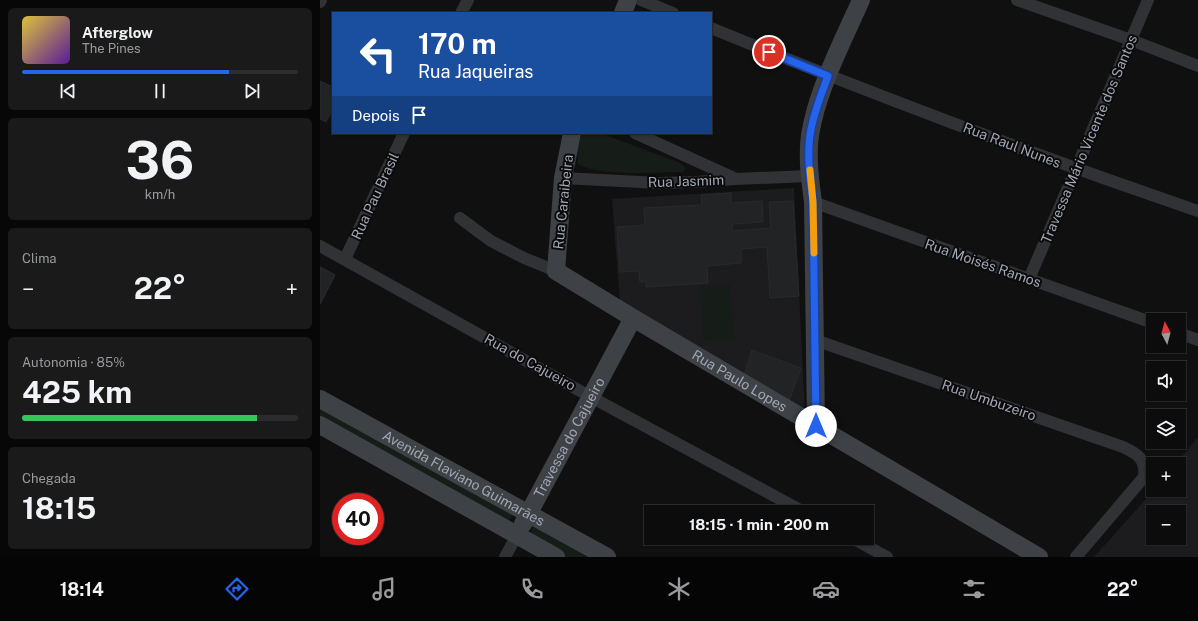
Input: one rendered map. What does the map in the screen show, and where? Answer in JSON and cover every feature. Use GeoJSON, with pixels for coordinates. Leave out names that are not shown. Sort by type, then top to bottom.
{"type":"FeatureCollection","features":[{"type":"Feature","properties":{"kind":"street"},"geometry":{"type":"LineString","coordinates":[[462,12],[468,0]]}},
{"type":"Feature","properties":{"kind":"street"},"geometry":{"type":"LineString","coordinates":[[623,12],[628,0]]}},
{"type":"Feature","properties":{"kind":"street"},"geometry":{"type":"LineString","coordinates":[[641,0],[671,12]]}},
{"type":"Feature","properties":{"kind":"street"},"geometry":{"type":"LineString","coordinates":[[816,426],[813,202],[809,176],[810,135],[816,111],[828,76],[861,0]]}},
{"type":"Feature","properties":{"kind":"street"},"geometry":{"type":"LineString","coordinates":[[1017,0],[1131,40],[1198,66]]}},
{"type":"Feature","properties":{"kind":"street","name":"Travessa Mário Vicente dos Santos"},"geometry":{"type":"LineString","coordinates":[[1029,279],[1148,0]]}},
{"type":"Feature","properties":{"kind":"street","name":"Rua Raul Nunes"},"geometry":{"type":"LineString","coordinates":[[712,28],[828,76],[1076,169],[1198,211]]}},
{"type":"Feature","properties":{"kind":"street","name":"Rua Pau Brasil"},"geometry":{"type":"LineString","coordinates":[[345,259],[404,134]]}},
{"type":"Feature","properties":{"kind":"street","name":"Rua Caraibeira"},"geometry":{"type":"LineString","coordinates":[[556,271],[563,178],[572,134]]}},
{"type":"Feature","properties":{"kind":"street"},"geometry":{"type":"LineString","coordinates":[[637,134],[735,178]]}},
{"type":"Feature","properties":{"kind":"street","name":"Rua Jasmim"},"geometry":{"type":"LineString","coordinates":[[563,178],[659,183],[696,182],[735,178],[809,176]]}},
{"type":"Feature","properties":{"kind":"street","name":"Rua Moisés Ramos"},"geometry":{"type":"LineString","coordinates":[[813,202],[1146,321]]}},
{"type":"Feature","properties":{"kind":"street","name":"Rua Paulo Lopes"},"geometry":{"type":"LineString","coordinates":[[460,218],[491,241],[524,258],[556,271],[633,318],[1039,557]]}},
{"type":"Feature","properties":{"kind":"street","name":"Rua do Cajueiro"},"geometry":{"type":"LineString","coordinates":[[320,246],[591,397],[791,505]]}},
{"type":"Feature","properties":{"kind":"street","name":"Travessa do Cajueiro"},"geometry":{"type":"LineString","coordinates":[[505,557],[633,318]]}},
{"type":"Feature","properties":{"kind":"street"},"geometry":{"type":"LineString","coordinates":[[1186,336],[1198,340]]}},
{"type":"Feature","properties":{"kind":"street","name":"Rua Umbuzeiro"},"geometry":{"type":"LineString","coordinates":[[815,340],[1137,453],[1145,468],[1144,477],[1076,557]]}},
{"type":"Feature","properties":{"kind":"street","name":"Avenida Flaviano Guimarães"},"geometry":{"type":"LineString","coordinates":[[320,399],[608,557]]}},
{"type":"Feature","properties":{"kind":"street","name":"Avenida Flaviano Guimarães"},"geometry":{"type":"LineString","coordinates":[[320,425],[556,557]]}},
{"type":"Feature","properties":{"kind":"street"},"geometry":{"type":"LineString","coordinates":[[865,545],[887,557]]}},
{"type":"Feature","properties":{"kind":"shaded area"},"geometry":{"type":"Polygon","coordinates":[[[583,134],[603,134],[678,162],[686,168],[683,172],[629,173],[600,171],[588,168],[578,164],[577,156],[583,134]]]}},
{"type":"Feature","properties":{"kind":"shaded area"},"geometry":{"type":"Polygon","coordinates":[[[794,188],[805,414],[620,303],[612,199],[794,188]]]}},
{"type":"Feature","properties":{"kind":"shaded area"},"geometry":{"type":"Polygon","coordinates":[[[730,284],[734,339],[703,340],[700,286],[730,284]]]}},
{"type":"Feature","properties":{"kind":"shaded area"},"geometry":{"type":"Polygon","coordinates":[[[320,403],[513,512],[511,518],[506,522],[320,423],[320,403]]]}},
{"type":"Feature","properties":{"kind":"shaded area"},"geometry":{"type":"Polygon","coordinates":[[[1198,437],[1198,557],[1094,557],[1148,497],[1186,497],[1186,457],[1182,457],[1198,437]]]}},
{"type":"Feature","properties":{"kind":"shaded area"},"geometry":{"type":"Polygon","coordinates":[[[534,525],[604,557],[563,557],[529,536],[534,525]]]}},
{"type":"Feature","properties":{"kind":"building"},"geometry":{"type":"Polygon","coordinates":[[[320,81],[332,87],[332,111],[326,122],[320,119],[320,81]]]}},
{"type":"Feature","properties":{"kind":"building"},"geometry":{"type":"Polygon","coordinates":[[[731,193],[731,203],[762,201],[763,222],[732,224],[732,231],[771,228],[769,202],[793,201],[799,296],[770,298],[767,247],[741,249],[741,263],[707,266],[708,283],[646,287],[646,281],[640,282],[639,271],[620,272],[617,227],[645,225],[644,208],[702,205],[701,195],[731,193]]]}},
{"type":"Feature","properties":{"kind":"building"},"geometry":{"type":"Polygon","coordinates":[[[320,267],[335,275],[320,304],[320,267]]]}},
{"type":"Feature","properties":{"kind":"building"},"geometry":{"type":"Polygon","coordinates":[[[320,267],[335,275],[320,304],[320,267]]]}},
{"type":"Feature","properties":{"kind":"building"},"geometry":{"type":"Polygon","coordinates":[[[752,350],[801,368],[789,401],[744,375],[752,350]]]}},
{"type":"Feature","properties":{"kind":"slow traffic"},"geometry":{"type":"LineString","coordinates":[[810,170],[809,176],[813,202],[814,253]]}},
{"type":"Feature","properties":{"kind":"route"},"geometry":{"type":"LineString","coordinates":[[769,52],[828,76],[816,111],[810,135],[809,176],[813,202],[816,426]]}}]}
